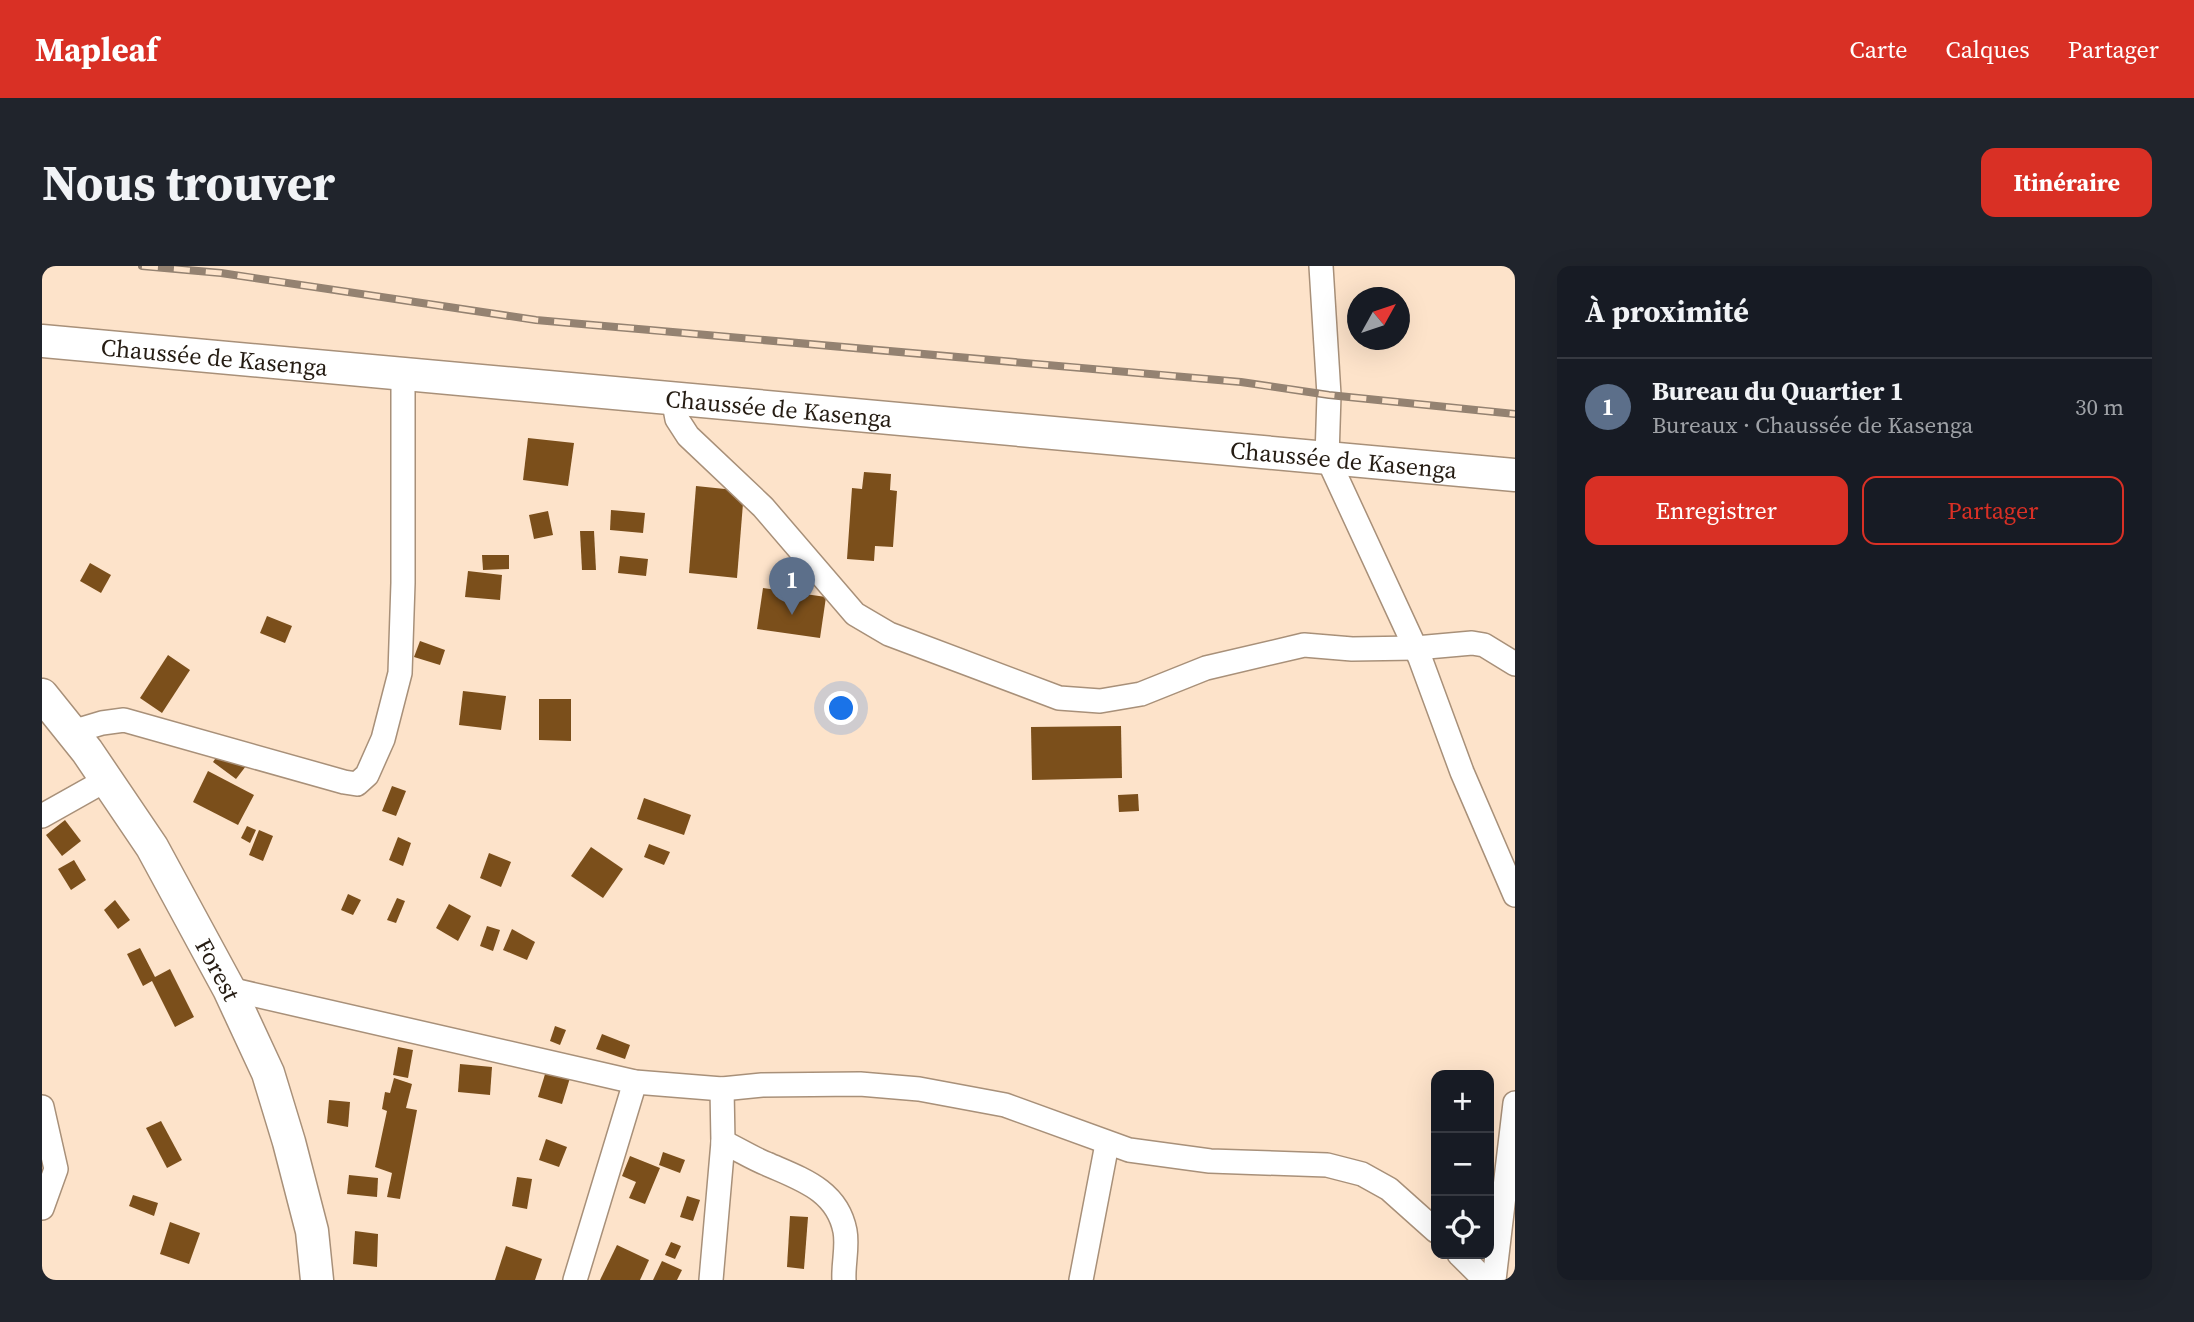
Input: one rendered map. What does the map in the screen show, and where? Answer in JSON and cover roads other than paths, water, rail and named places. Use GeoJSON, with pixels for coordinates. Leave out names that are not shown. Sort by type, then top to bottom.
{"type":"FeatureCollection","features":[{"type":"Feature","properties":{"kind":"main road","name":"Chaussée de Kasenga"},"geometry":{"type":"LineString","coordinates":[[42,341],[1515,475]]}},
{"type":"Feature","properties":{"kind":"main road","name":"Forest"},"geometry":{"type":"LineString","coordinates":[[42,695],[72,732],[152,847],[229,989],[268,1073],[289,1142],[312,1231],[317,1280]]}},
{"type":"Feature","properties":{"kind":"street"},"geometry":{"type":"LineString","coordinates":[[1321,266],[1329,395],[1327,457],[1416,648],[1462,772],[1515,895]]}},
{"type":"Feature","properties":{"kind":"street"},"geometry":{"type":"LineString","coordinates":[[72,732],[124,720],[344,782],[357,784],[368,775],[383,738],[400,673],[403,373]]}},
{"type":"Feature","properties":{"kind":"street"},"geometry":{"type":"LineString","coordinates":[[673,398],[677,419],[688,436],[763,506],[855,614],[889,634],[1059,698],[1100,701],[1141,694],[1206,668],[1304,645],[1352,649],[1416,648],[1472,643],[1484,645],[1515,664]]}},
{"type":"Feature","properties":{"kind":"street"},"geometry":{"type":"LineString","coordinates":[[42,816],[106,780]]}},
{"type":"Feature","properties":{"kind":"street"},"geometry":{"type":"LineString","coordinates":[[229,989],[635,1082],[722,1089],[762,1085],[860,1084],[919,1089],[1005,1105],[1053,1121],[1107,1144],[1210,1161],[1327,1166],[1362,1174],[1388,1189],[1431,1227]]}},
{"type":"Feature","properties":{"kind":"street"},"geometry":{"type":"LineString","coordinates":[[575,1280],[635,1082]]}},
{"type":"Feature","properties":{"kind":"street"},"geometry":{"type":"LineString","coordinates":[[711,1280],[723,1142],[722,1089]]}},
{"type":"Feature","properties":{"kind":"street"},"geometry":{"type":"LineString","coordinates":[[1494,1280],[1513,1144],[1515,1103]]}},
{"type":"Feature","properties":{"kind":"street"},"geometry":{"type":"LineString","coordinates":[[42,1107],[56,1169],[42,1208]]}},
{"type":"Feature","properties":{"kind":"street"},"geometry":{"type":"LineString","coordinates":[[723,1142],[802,1179],[831,1199],[840,1213],[845,1233],[844,1280]]}},
{"type":"Feature","properties":{"kind":"street"},"geometry":{"type":"LineString","coordinates":[[1081,1280],[1107,1144]]}},
{"type":"Feature","properties":{"kind":"street"},"geometry":{"type":"LineString","coordinates":[[1464,1259],[1485,1280]]}},
{"type":"Feature","properties":{"kind":"railway"},"geometry":{"type":"LineString","coordinates":[[142,266],[221,273],[536,320],[1241,382],[1329,395],[1515,414]]}},
{"type":"Feature","properties":{"kind":"place","name":"Bureau du Quartier 1"},"geometry":{"type":"Point","coordinates":[792,615]}}]}
